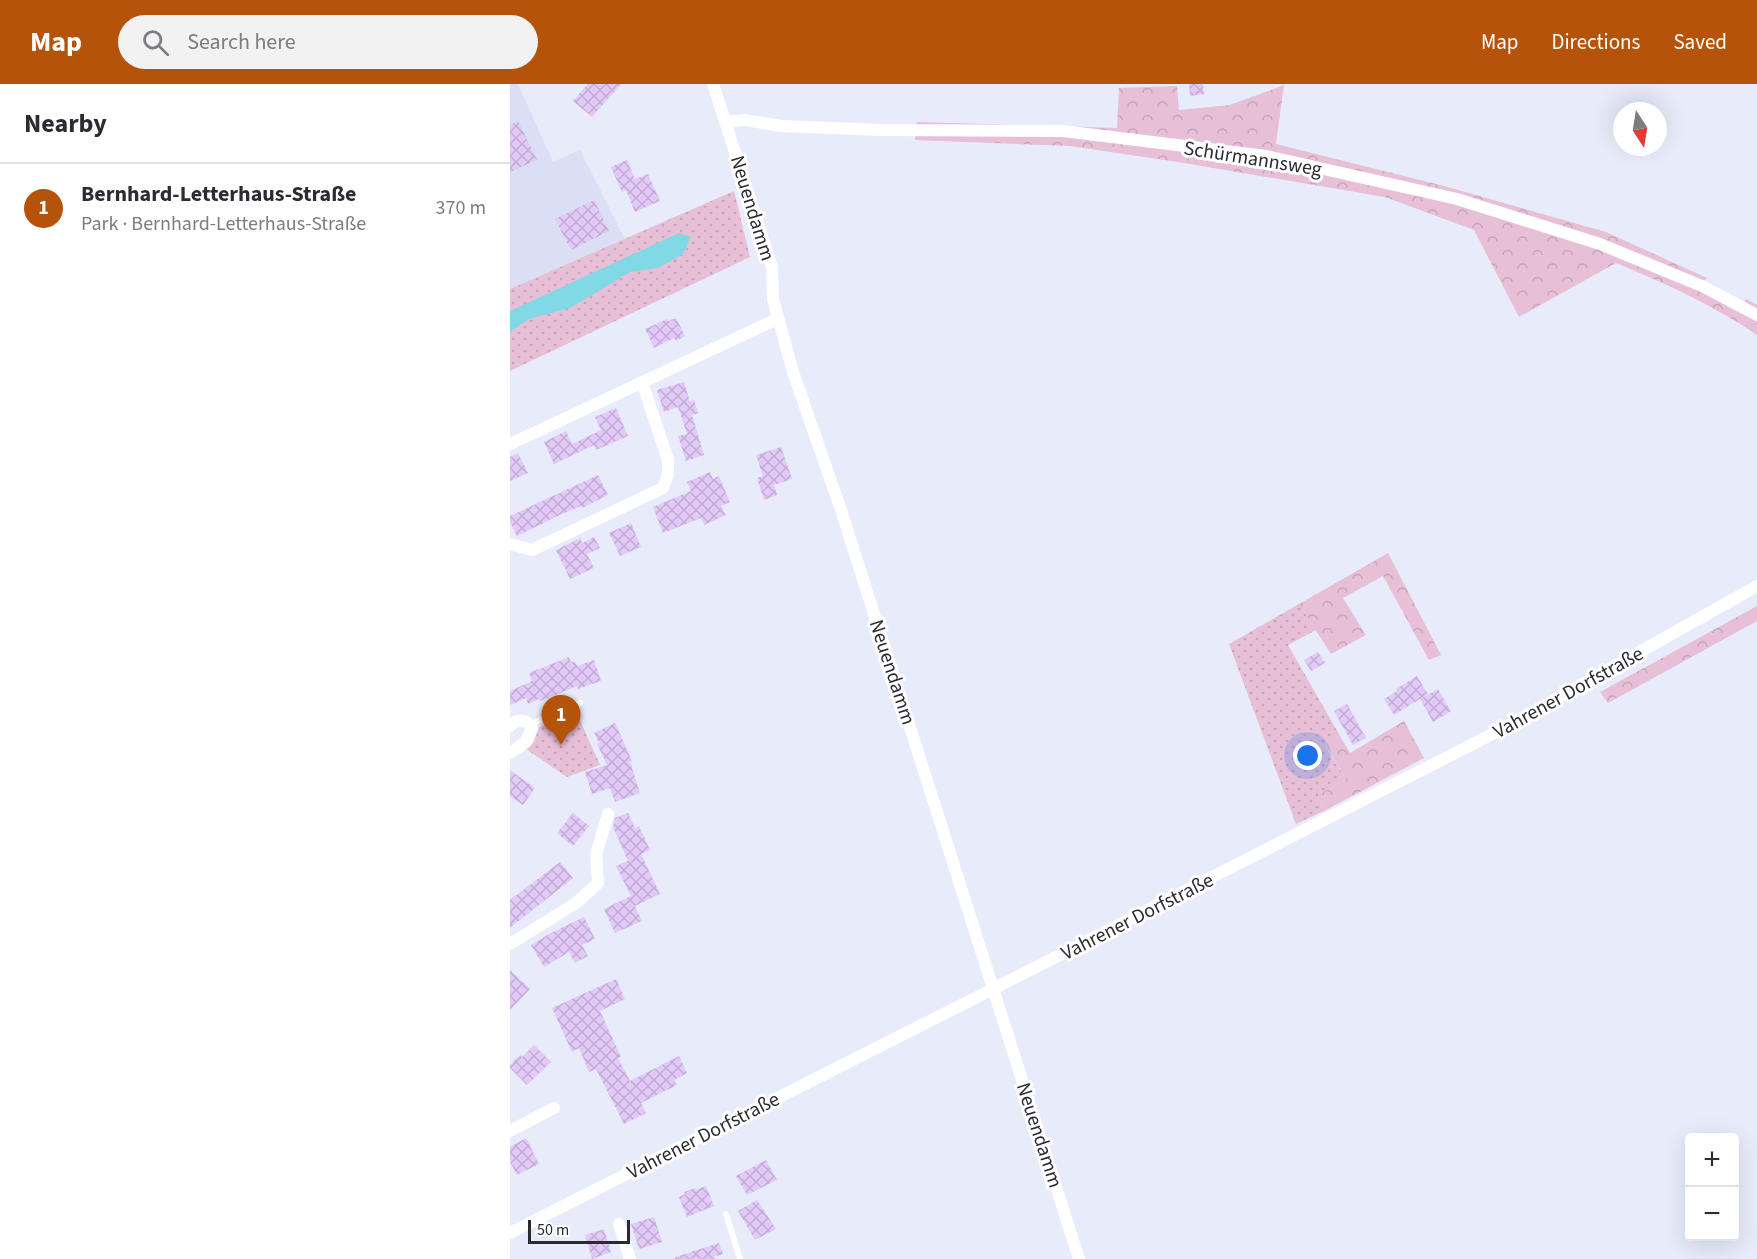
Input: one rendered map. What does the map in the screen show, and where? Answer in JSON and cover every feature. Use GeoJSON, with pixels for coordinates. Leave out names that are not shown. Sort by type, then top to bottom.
{"type":"FeatureCollection","features":[{"type":"Feature","properties":{"kind":"street","name":"Neuendamm"},"geometry":{"type":"LineString","coordinates":[[713,84],[772,267],[773,299],[793,372],[841,510],[1079,1259]]}},
{"type":"Feature","properties":{"kind":"street","name":"Schürmannsweg"},"geometry":{"type":"LineString","coordinates":[[725,122],[745,120],[781,126],[847,129],[1063,131],[1266,156],[1457,199],[1600,244],[1702,286],[1757,315]]}},
{"type":"Feature","properties":{"kind":"street"},"geometry":{"type":"LineString","coordinates":[[510,444],[777,318]]}},
{"type":"Feature","properties":{"kind":"street"},"geometry":{"type":"LineString","coordinates":[[510,544],[532,550],[663,488],[668,474],[668,460],[642,382]]}},
{"type":"Feature","properties":{"kind":"street","name":"Vahrener Dorfstraße"},"geometry":{"type":"LineString","coordinates":[[510,1233],[1508,726],[1757,586]]}},
{"type":"Feature","properties":{"kind":"street"},"geometry":{"type":"LineString","coordinates":[[510,726],[520,720],[531,724],[532,728],[526,742],[510,753]]}},
{"type":"Feature","properties":{"kind":"street"},"geometry":{"type":"LineString","coordinates":[[510,944],[576,903],[598,883],[596,855],[608,814]]}},
{"type":"Feature","properties":{"kind":"street"},"geometry":{"type":"LineString","coordinates":[[510,1131],[554,1108]]}},
{"type":"Feature","properties":{"kind":"street"},"geometry":{"type":"LineString","coordinates":[[619,1224],[630,1259]]}},
{"type":"Feature","properties":{"kind":"lane"},"geometry":{"type":"LineString","coordinates":[[531,724],[580,703]]}},
{"type":"Feature","properties":{"kind":"lane"},"geometry":{"type":"LineString","coordinates":[[726,1214],[740,1259]]}},
{"type":"Feature","properties":{"kind":"shaded area"},"geometry":{"type":"Polygon","coordinates":[[[510,84],[518,84],[553,162],[580,150],[625,239],[510,289],[510,84]]]}},
{"type":"Feature","properties":{"kind":"green space"},"geometry":{"type":"Polygon","coordinates":[[[1284,85],[1276,144],[1444,186],[1606,232],[1707,278],[1699,286],[1739,310],[1746,299],[1757,305],[1757,335],[1706,304],[1616,263],[1519,317],[1474,230],[1385,197],[1070,146],[915,140],[917,122],[1117,128],[1119,88],[1177,86],[1179,110],[1230,105],[1284,85]]]}},
{"type":"Feature","properties":{"kind":"green space"},"geometry":{"type":"Polygon","coordinates":[[[734,191],[750,257],[510,371],[510,289],[734,191]]]}},
{"type":"Feature","properties":{"kind":"green space"},"geometry":{"type":"Polygon","coordinates":[[[1388,553],[1441,655],[1429,660],[1383,576],[1343,598],[1366,635],[1331,654],[1299,604],[1388,553]]]}},
{"type":"Feature","properties":{"kind":"green space"},"geometry":{"type":"Polygon","coordinates":[[[1299,604],[1316,630],[1288,645],[1340,736],[1325,746],[1346,779],[1318,795],[1324,811],[1296,824],[1229,644],[1299,604]]]}},
{"type":"Feature","properties":{"kind":"green space"},"geometry":{"type":"Polygon","coordinates":[[[1757,606],[1757,621],[1608,703],[1600,692],[1757,606]]]}},
{"type":"Feature","properties":{"kind":"green space"},"geometry":{"type":"Polygon","coordinates":[[[566,716],[578,716],[600,765],[567,777],[526,749],[534,742],[539,727],[566,716]]]}},
{"type":"Feature","properties":{"kind":"green space"},"geometry":{"type":"Polygon","coordinates":[[[1404,721],[1424,758],[1324,811],[1318,795],[1346,779],[1325,745],[1340,736],[1350,753],[1404,721]]]}},
{"type":"Feature","properties":{"kind":"water"},"geometry":{"type":"Polygon","coordinates":[[[679,233],[691,237],[683,254],[658,268],[630,272],[570,308],[529,319],[510,332],[510,311],[679,233]]]}},
{"type":"Feature","properties":{"kind":"building"},"geometry":{"type":"Polygon","coordinates":[[[588,84],[621,84],[592,117],[573,101],[588,84]]]}},
{"type":"Feature","properties":{"kind":"building"},"geometry":{"type":"Polygon","coordinates":[[[1189,84],[1203,84],[1204,94],[1190,96],[1189,84]]]}},
{"type":"Feature","properties":{"kind":"building"},"geometry":{"type":"Polygon","coordinates":[[[518,121],[537,160],[510,172],[510,125],[518,121]]]}},
{"type":"Feature","properties":{"kind":"building"},"geometry":{"type":"Polygon","coordinates":[[[627,160],[635,179],[648,174],[660,201],[635,212],[626,190],[622,192],[611,167],[627,160]]]}},
{"type":"Feature","properties":{"kind":"building"},"geometry":{"type":"Polygon","coordinates":[[[594,200],[609,231],[571,250],[555,219],[594,200]]]}},
{"type":"Feature","properties":{"kind":"building"},"geometry":{"type":"Polygon","coordinates":[[[676,318],[685,336],[676,341],[674,338],[654,348],[645,329],[667,319],[668,321],[676,318]]]}},
{"type":"Feature","properties":{"kind":"building"},"geometry":{"type":"Polygon","coordinates":[[[684,382],[690,402],[694,400],[698,413],[692,415],[704,455],[686,461],[678,436],[687,434],[678,407],[664,412],[657,390],[684,382]]]}},
{"type":"Feature","properties":{"kind":"building"},"geometry":{"type":"Polygon","coordinates":[[[616,408],[628,436],[596,450],[594,445],[554,464],[544,442],[566,431],[572,444],[601,430],[595,417],[616,408]]]}},
{"type":"Feature","properties":{"kind":"building"},"geometry":{"type":"Polygon","coordinates":[[[781,447],[792,479],[774,485],[777,495],[764,500],[757,478],[763,476],[756,455],[781,447]]]}},
{"type":"Feature","properties":{"kind":"building"},"geometry":{"type":"Polygon","coordinates":[[[518,453],[528,473],[510,481],[510,457],[518,453]]]}},
{"type":"Feature","properties":{"kind":"building"},"geometry":{"type":"Polygon","coordinates":[[[710,472],[713,479],[719,476],[730,502],[721,506],[726,515],[704,525],[701,518],[663,533],[653,507],[691,491],[687,482],[710,472]]]}},
{"type":"Feature","properties":{"kind":"building"},"geometry":{"type":"Polygon","coordinates":[[[598,475],[608,495],[517,536],[510,522],[510,516],[598,475]]]}},
{"type":"Feature","properties":{"kind":"building"},"geometry":{"type":"Polygon","coordinates":[[[631,523],[641,547],[620,556],[609,533],[631,523]]]}},
{"type":"Feature","properties":{"kind":"building"},"geometry":{"type":"Polygon","coordinates":[[[594,537],[600,548],[587,554],[594,568],[570,579],[556,550],[580,538],[582,543],[594,537]]]}},
{"type":"Feature","properties":{"kind":"building"},"geometry":{"type":"Polygon","coordinates":[[[1318,652],[1325,663],[1311,671],[1304,660],[1318,652]]]}},
{"type":"Feature","properties":{"kind":"building"},"geometry":{"type":"Polygon","coordinates":[[[569,657],[571,662],[575,661],[577,666],[594,660],[601,681],[578,689],[577,686],[540,701],[539,699],[528,704],[526,698],[510,705],[510,691],[532,681],[529,673],[569,657]]]}},
{"type":"Feature","properties":{"kind":"building"},"geometry":{"type":"Polygon","coordinates":[[[1417,676],[1428,694],[1394,715],[1384,699],[1417,676]]]}},
{"type":"Feature","properties":{"kind":"building"},"geometry":{"type":"Polygon","coordinates":[[[1438,689],[1451,711],[1433,722],[1420,699],[1438,689]]]}},
{"type":"Feature","properties":{"kind":"building"},"geometry":{"type":"Polygon","coordinates":[[[1347,704],[1366,738],[1353,745],[1334,711],[1347,704]]]}},
{"type":"Feature","properties":{"kind":"building"},"geometry":{"type":"Polygon","coordinates":[[[615,723],[632,761],[630,762],[640,793],[615,802],[610,788],[592,794],[585,772],[607,765],[594,733],[615,723]]]}},
{"type":"Feature","properties":{"kind":"building"},"geometry":{"type":"Polygon","coordinates":[[[510,770],[535,788],[523,805],[510,796],[510,770]]]}},
{"type":"Feature","properties":{"kind":"building"},"geometry":{"type":"Polygon","coordinates":[[[573,813],[589,826],[573,846],[557,833],[573,813]]]}},
{"type":"Feature","properties":{"kind":"building"},"geometry":{"type":"Polygon","coordinates":[[[628,813],[635,828],[639,826],[650,850],[641,854],[660,894],[635,906],[642,921],[615,933],[604,909],[631,896],[616,866],[628,861],[613,827],[615,818],[628,813]]]}},
{"type":"Feature","properties":{"kind":"building"},"geometry":{"type":"Polygon","coordinates":[[[560,862],[573,878],[510,928],[510,900],[560,862]]]}},
{"type":"Feature","properties":{"kind":"building"},"geometry":{"type":"Polygon","coordinates":[[[584,917],[595,939],[582,945],[588,956],[575,963],[569,952],[544,967],[531,945],[584,917]]]}},
{"type":"Feature","properties":{"kind":"building"},"geometry":{"type":"Polygon","coordinates":[[[510,970],[530,989],[510,1010],[510,970]]]}},
{"type":"Feature","properties":{"kind":"building"},"geometry":{"type":"Polygon","coordinates":[[[616,979],[625,999],[600,1011],[621,1057],[618,1058],[630,1081],[679,1056],[687,1073],[674,1080],[677,1085],[641,1103],[646,1113],[624,1124],[596,1069],[589,1072],[579,1048],[572,1052],[552,1008],[616,979]]]}},
{"type":"Feature","properties":{"kind":"building"},"geometry":{"type":"Polygon","coordinates":[[[534,1045],[551,1062],[527,1085],[510,1068],[510,1065],[534,1045]]]}},
{"type":"Feature","properties":{"kind":"building"},"geometry":{"type":"Polygon","coordinates":[[[526,1138],[539,1164],[517,1175],[510,1162],[510,1147],[526,1138]]]}},
{"type":"Feature","properties":{"kind":"building"},"geometry":{"type":"Polygon","coordinates":[[[766,1160],[777,1180],[747,1195],[736,1176],[766,1160]]]}},
{"type":"Feature","properties":{"kind":"building"},"geometry":{"type":"Polygon","coordinates":[[[706,1186],[714,1206],[687,1217],[679,1197],[685,1194],[684,1192],[706,1186]]]}},
{"type":"Feature","properties":{"kind":"building"},"geometry":{"type":"Polygon","coordinates":[[[757,1200],[776,1229],[755,1240],[738,1211],[757,1200]]]}},
{"type":"Feature","properties":{"kind":"building"},"geometry":{"type":"Polygon","coordinates":[[[654,1217],[662,1242],[639,1249],[631,1224],[654,1217]]]}},
{"type":"Feature","properties":{"kind":"building"},"geometry":{"type":"Polygon","coordinates":[[[604,1229],[611,1252],[592,1259],[585,1235],[604,1229]]]}},
{"type":"Feature","properties":{"kind":"building"},"geometry":{"type":"Polygon","coordinates":[[[719,1243],[723,1254],[714,1257],[715,1259],[675,1259],[675,1257],[719,1243]]]}},
{"type":"Feature","properties":{"kind":"place","name":"Bernhard-Letterhaus-Straße"},"geometry":{"type":"Point","coordinates":[561,745]}}]}
